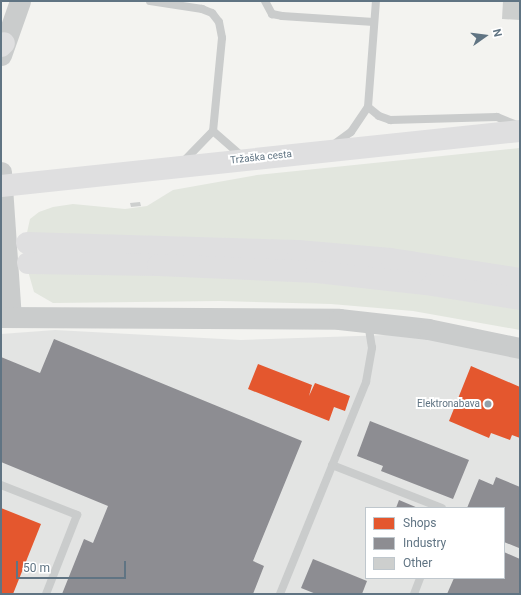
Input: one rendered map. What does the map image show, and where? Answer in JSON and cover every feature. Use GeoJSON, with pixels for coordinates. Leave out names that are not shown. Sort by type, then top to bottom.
{"type":"FeatureCollection","features":[{"type":"Feature","properties":{"kind":"main road","name":"Tržaška cesta"},"geometry":{"type":"LineString","coordinates":[[1,182],[175,167],[520,131]]}},
{"type":"Feature","properties":{"kind":"main road"},"geometry":{"type":"LineString","coordinates":[[520,279],[398,260],[298,251],[27,253],[158,265],[317,272],[432,285],[520,299]]}},
{"type":"Feature","properties":{"kind":"street"},"geometry":{"type":"LineString","coordinates":[[2,48],[20,1]]}},
{"type":"Feature","properties":{"kind":"street","name":"Tržaška cesta"},"geometry":{"type":"LineString","coordinates":[[1,182],[6,226],[9,291],[6,317],[296,318],[368,322],[428,329],[520,348]]}},
{"type":"Feature","properties":{"kind":"lane"},"geometry":{"type":"LineString","coordinates":[[150,1],[202,9],[212,14],[219,22],[222,38],[213,131],[188,158],[175,167]]}},
{"type":"Feature","properties":{"kind":"lane"},"geometry":{"type":"LineString","coordinates":[[265,1],[272,14],[282,16],[374,22]]}},
{"type":"Feature","properties":{"kind":"lane"},"geometry":{"type":"LineString","coordinates":[[323,151],[351,132],[368,107],[376,1]]}},
{"type":"Feature","properties":{"kind":"lane"},"geometry":{"type":"LineString","coordinates":[[368,107],[378,116],[390,120],[497,117],[520,126]]}},
{"type":"Feature","properties":{"kind":"lane"},"geometry":{"type":"LineString","coordinates":[[213,131],[220,135],[231,150],[246,159]]}},
{"type":"Feature","properties":{"kind":"lane"},"geometry":{"type":"LineString","coordinates":[[280,594],[366,382],[372,348],[368,322]]}},
{"type":"Feature","properties":{"kind":"lane"},"geometry":{"type":"LineString","coordinates":[[332,465],[439,507]]}},
{"type":"Feature","properties":{"kind":"lane"},"geometry":{"type":"LineString","coordinates":[[1,485],[77,515],[46,594]]}},
{"type":"Feature","properties":{"kind":"lane"},"geometry":{"type":"LineString","coordinates":[[414,594],[420,579]]}},
{"type":"Feature","properties":{"kind":"shaded area"},"geometry":{"type":"Polygon","coordinates":[[[520,148],[520,271],[26,237],[30,219],[39,212],[53,207],[73,204],[125,209],[147,206],[173,190],[257,175],[520,148]]]}},
{"type":"Feature","properties":{"kind":"shaded area"},"geometry":{"type":"Polygon","coordinates":[[[28,271],[233,276],[384,288],[520,308],[520,330],[413,311],[331,304],[220,301],[53,303],[34,292],[28,271]]]}},
{"type":"Feature","properties":{"kind":"shaded area"},"geometry":{"type":"Polygon","coordinates":[[[55,330],[241,340],[417,334],[520,358],[520,594],[1,594],[1,334],[55,330]]]}},
{"type":"Feature","properties":{"kind":"building: Shops"},"geometry":{"type":"Polygon","coordinates":[[[258,364],[312,385],[309,396],[315,383],[350,396],[345,411],[334,407],[329,421],[248,389],[258,364]]]}},
{"type":"Feature","properties":{"kind":"building: Shops","name":"Elektronabava"},"geometry":{"type":"Polygon","coordinates":[[[471,366],[520,387],[520,438],[512,435],[510,440],[491,433],[489,438],[449,421],[471,366]]]}},
{"type":"Feature","properties":{"kind":"building: Shops"},"geometry":{"type":"Polygon","coordinates":[[[1,508],[41,524],[13,594],[1,594],[1,508]]]}},
{"type":"Feature","properties":{"kind":"building: Industry"},"geometry":{"type":"Polygon","coordinates":[[[54,339],[302,441],[253,561],[264,566],[253,594],[62,594],[84,539],[93,543],[108,506],[1,462],[1,357],[40,373],[54,339]]]}},
{"type":"Feature","properties":{"kind":"building: Industry"},"geometry":{"type":"Polygon","coordinates":[[[370,421],[469,460],[453,499],[381,471],[383,466],[357,456],[370,421]]]}},
{"type":"Feature","properties":{"kind":"building: Industry"},"geometry":{"type":"Polygon","coordinates":[[[496,477],[520,487],[519,548],[505,542],[505,507],[467,507],[479,479],[493,485],[496,477]]]}},
{"type":"Feature","properties":{"kind":"building: Industry"},"geometry":{"type":"Polygon","coordinates":[[[399,500],[416,507],[396,507],[399,500]]]}},
{"type":"Feature","properties":{"kind":"building: Industry"},"geometry":{"type":"Polygon","coordinates":[[[505,552],[520,559],[520,594],[447,594],[454,579],[505,579],[505,552]]]}},
{"type":"Feature","properties":{"kind":"building: Industry"},"geometry":{"type":"Polygon","coordinates":[[[313,559],[367,581],[362,594],[316,594],[301,588],[313,559]]]}},
{"type":"Feature","properties":{"kind":"building: Other"},"geometry":{"type":"Polygon","coordinates":[[[503,1],[520,1],[520,20],[502,19],[503,1]]]}},
{"type":"Feature","properties":{"kind":"building: Other"},"geometry":{"type":"Polygon","coordinates":[[[140,202],[141,206],[131,207],[130,203],[140,202]]]}},
{"type":"Feature","properties":{"kind":"place","name":"Elektronabava"},"geometry":{"type":"Point","coordinates":[488,404]}}]}
